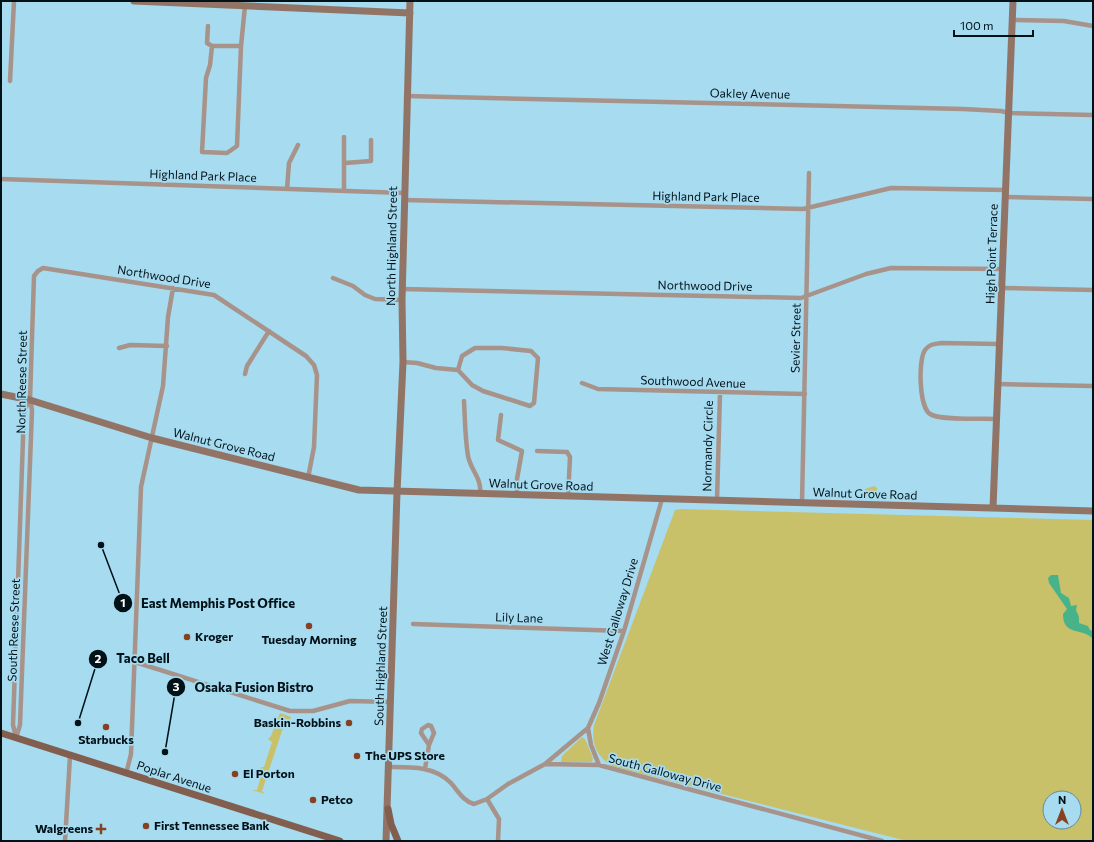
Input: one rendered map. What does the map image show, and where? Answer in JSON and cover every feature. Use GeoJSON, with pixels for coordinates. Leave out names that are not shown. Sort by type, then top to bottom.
{"type":"FeatureCollection","features":[{"type":"Feature","properties":{"kind":"main road"},"geometry":{"type":"LineString","coordinates":[[134,1],[193,2],[246,6],[410,13]]}},
{"type":"Feature","properties":{"kind":"main road","name":"North Highland Street"},"geometry":{"type":"LineString","coordinates":[[397,492],[403,362],[402,289],[406,96],[410,1]]}},
{"type":"Feature","properties":{"kind":"main road","name":"High Point Terrace"},"geometry":{"type":"LineString","coordinates":[[993,508],[1013,1]]}},
{"type":"Feature","properties":{"kind":"main road","name":"Walnut Grove Road"},"geometry":{"type":"LineString","coordinates":[[1,394],[30,400],[152,438],[359,490],[1093,511]]}},
{"type":"Feature","properties":{"kind":"main road","name":"South Highland Street"},"geometry":{"type":"LineString","coordinates":[[386,841],[397,492]]}},
{"type":"Feature","properties":{"kind":"main road","name":"Poplar Avenue"},"geometry":{"type":"LineString","coordinates":[[1,733],[340,841]]}},
{"type":"Feature","properties":{"kind":"main road"},"geometry":{"type":"LineString","coordinates":[[388,809],[390,824],[398,841]]}},
{"type":"Feature","properties":{"kind":"street"},"geometry":{"type":"LineString","coordinates":[[10,81],[14,1]]}},
{"type":"Feature","properties":{"kind":"street"},"geometry":{"type":"LineString","coordinates":[[212,46],[210,65],[206,78],[202,152],[227,153],[237,146],[241,46],[246,6]]}},
{"type":"Feature","properties":{"kind":"street"},"geometry":{"type":"LineString","coordinates":[[1012,20],[1064,21],[1093,26]]}},
{"type":"Feature","properties":{"kind":"street"},"geometry":{"type":"LineString","coordinates":[[208,26],[207,43],[212,46],[241,46]]}},
{"type":"Feature","properties":{"kind":"street","name":"Oakley Avenue"},"geometry":{"type":"LineString","coordinates":[[406,96],[963,109],[1001,111],[1009,113],[1093,115]]}},
{"type":"Feature","properties":{"kind":"street"},"geometry":{"type":"LineString","coordinates":[[344,137],[344,191]]}},
{"type":"Feature","properties":{"kind":"street"},"geometry":{"type":"LineString","coordinates":[[345,163],[371,161],[371,140]]}},
{"type":"Feature","properties":{"kind":"street"},"geometry":{"type":"LineString","coordinates":[[287,189],[289,163],[298,145]]}},
{"type":"Feature","properties":{"kind":"street","name":"Sevier Street"},"geometry":{"type":"LineString","coordinates":[[802,503],[809,174]]}},
{"type":"Feature","properties":{"kind":"street","name":"Highland Park Place"},"geometry":{"type":"LineString","coordinates":[[1,179],[344,191],[404,197],[809,208],[879,190],[896,188],[1093,199]]}},
{"type":"Feature","properties":{"kind":"street","name":"Northwood Drive"},"geometry":{"type":"LineString","coordinates":[[38,271],[43,268],[214,295],[306,356],[314,365],[317,375],[314,447],[308,478]]}},
{"type":"Feature","properties":{"kind":"street","name":"Northwood Drive"},"geometry":{"type":"LineString","coordinates":[[402,289],[789,298],[807,296],[866,274],[891,268],[1003,269]]}},
{"type":"Feature","properties":{"kind":"street","name":"North Reese Street"},"geometry":{"type":"LineString","coordinates":[[29,495],[34,276],[38,271]]}},
{"type":"Feature","properties":{"kind":"street"},"geometry":{"type":"LineString","coordinates":[[333,278],[352,286],[365,296],[374,299],[402,300]]}},
{"type":"Feature","properties":{"kind":"street"},"geometry":{"type":"LineString","coordinates":[[126,774],[131,754],[141,487],[163,386],[168,317],[173,288]]}},
{"type":"Feature","properties":{"kind":"street"},"geometry":{"type":"LineString","coordinates":[[1002,288],[1093,290]]}},
{"type":"Feature","properties":{"kind":"street"},"geometry":{"type":"LineString","coordinates":[[245,374],[247,366],[269,331]]}},
{"type":"Feature","properties":{"kind":"street"},"geometry":{"type":"LineString","coordinates":[[997,419],[938,417],[925,410],[922,399],[922,359],[929,346],[942,343],[999,344]]}},
{"type":"Feature","properties":{"kind":"street"},"geometry":{"type":"LineString","coordinates":[[119,348],[130,345],[167,346]]}},
{"type":"Feature","properties":{"kind":"street"},"geometry":{"type":"LineString","coordinates":[[403,362],[458,370],[472,385],[483,391],[530,406],[534,403],[538,358],[531,351],[502,348],[475,348],[462,356],[458,370]]}},
{"type":"Feature","properties":{"kind":"street","name":"Southwood Avenue"},"geometry":{"type":"LineString","coordinates":[[582,383],[598,389],[805,394]]}},
{"type":"Feature","properties":{"kind":"street"},"geometry":{"type":"LineString","coordinates":[[998,384],[1093,386]]}},
{"type":"Feature","properties":{"kind":"street","name":"Normandy Circle"},"geometry":{"type":"LineString","coordinates":[[717,500],[720,393]]}},
{"type":"Feature","properties":{"kind":"street","name":"South Reese Street"},"geometry":{"type":"LineString","coordinates":[[16,738],[13,725],[24,410],[30,400]]}},
{"type":"Feature","properties":{"kind":"street"},"geometry":{"type":"LineString","coordinates":[[464,401],[468,455],[472,469],[481,484],[480,494]]}},
{"type":"Feature","properties":{"kind":"street"},"geometry":{"type":"LineString","coordinates":[[501,415],[498,440],[522,451],[517,479],[517,495]]}},
{"type":"Feature","properties":{"kind":"street"},"geometry":{"type":"LineString","coordinates":[[537,451],[568,452],[570,457],[568,497]]}},
{"type":"Feature","properties":{"kind":"street"},"geometry":{"type":"LineString","coordinates":[[21,495],[29,495]]}},
{"type":"Feature","properties":{"kind":"street","name":"South Reese Street"},"geometry":{"type":"LineString","coordinates":[[16,738],[20,725],[29,495]]}},
{"type":"Feature","properties":{"kind":"street","name":"West Galloway Drive"},"geometry":{"type":"LineString","coordinates":[[545,764],[588,728],[599,703],[624,631],[662,499]]}},
{"type":"Feature","properties":{"kind":"street","name":"Lily Lane"},"geometry":{"type":"LineString","coordinates":[[413,624],[624,631]]}},
{"type":"Feature","properties":{"kind":"street"},"geometry":{"type":"LineString","coordinates":[[135,662],[290,711],[313,711],[350,701],[391,702]]}},
{"type":"Feature","properties":{"kind":"street"},"geometry":{"type":"LineString","coordinates":[[588,728],[591,745],[599,765]]}},
{"type":"Feature","properties":{"kind":"street"},"geometry":{"type":"LineString","coordinates":[[425,769],[429,744]]}},
{"type":"Feature","properties":{"kind":"street"},"geometry":{"type":"LineString","coordinates":[[65,841],[70,756]]}},
{"type":"Feature","properties":{"kind":"street","name":"South Galloway Drive"},"geometry":{"type":"LineString","coordinates":[[389,767],[425,769],[447,779],[468,803],[478,804],[508,784],[545,764],[599,765],[882,841]]}},
{"type":"Feature","properties":{"kind":"street"},"geometry":{"type":"LineString","coordinates":[[487,799],[499,819],[498,841]]}},
{"type":"Feature","properties":{"kind":"shaded area"},"geometry":{"type":"Polygon","coordinates":[[[874,486],[877,488],[877,496],[863,495],[865,489],[874,486]]]}},
{"type":"Feature","properties":{"kind":"shaded area"},"geometry":{"type":"Polygon","coordinates":[[[675,510],[1093,520],[1093,841],[907,841],[612,766],[598,753],[593,738],[594,725],[675,510]]]}},
{"type":"Feature","properties":{"kind":"shaded area"},"geometry":{"type":"Polygon","coordinates":[[[1051,575],[1058,575],[1061,593],[1069,598],[1071,606],[1077,605],[1076,610],[1079,617],[1079,623],[1088,626],[1090,630],[1093,631],[1093,639],[1089,635],[1074,631],[1066,626],[1063,614],[1067,609],[1049,583],[1048,578],[1051,575]]]}},
{"type":"Feature","properties":{"kind":"shaded area"},"geometry":{"type":"Polygon","coordinates":[[[280,713],[291,717],[290,720],[286,719],[262,791],[265,794],[252,790],[257,790],[261,776],[259,773],[261,767],[264,767],[272,742],[268,739],[271,736],[280,713]]]}},
{"type":"Feature","properties":{"kind":"shaded area"},"geometry":{"type":"Polygon","coordinates":[[[582,737],[585,739],[593,758],[592,762],[561,762],[562,756],[582,737]]]}},
{"type":"Feature","properties":{"kind":"place","name":"East Memphis Post Office"},"geometry":{"type":"Point","coordinates":[101,545]}},
{"type":"Feature","properties":{"kind":"place","name":"Tuesday Morning"},"geometry":{"type":"Point","coordinates":[309,626]}},
{"type":"Feature","properties":{"kind":"place","name":"Kroger"},"geometry":{"type":"Point","coordinates":[187,637]}},
{"type":"Feature","properties":{"kind":"place","name":"Taco Bell"},"geometry":{"type":"Point","coordinates":[78,723]}},
{"type":"Feature","properties":{"kind":"place","name":"Baskin-Robbins"},"geometry":{"type":"Point","coordinates":[349,723]}},
{"type":"Feature","properties":{"kind":"place","name":"Starbucks"},"geometry":{"type":"Point","coordinates":[106,727]}},
{"type":"Feature","properties":{"kind":"place","name":"Osaka Fusion Bistro"},"geometry":{"type":"Point","coordinates":[165,752]}},
{"type":"Feature","properties":{"kind":"place","name":"The UPS Store"},"geometry":{"type":"Point","coordinates":[357,756]}},
{"type":"Feature","properties":{"kind":"place","name":"El Porton"},"geometry":{"type":"Point","coordinates":[235,774]}},
{"type":"Feature","properties":{"kind":"place","name":"Petco"},"geometry":{"type":"Point","coordinates":[313,800]}},
{"type":"Feature","properties":{"kind":"place","name":"First Tennessee Bank"},"geometry":{"type":"Point","coordinates":[146,826]}},
{"type":"Feature","properties":{"kind":"place","name":"Walgreens"},"geometry":{"type":"Point","coordinates":[101,829]}}]}
